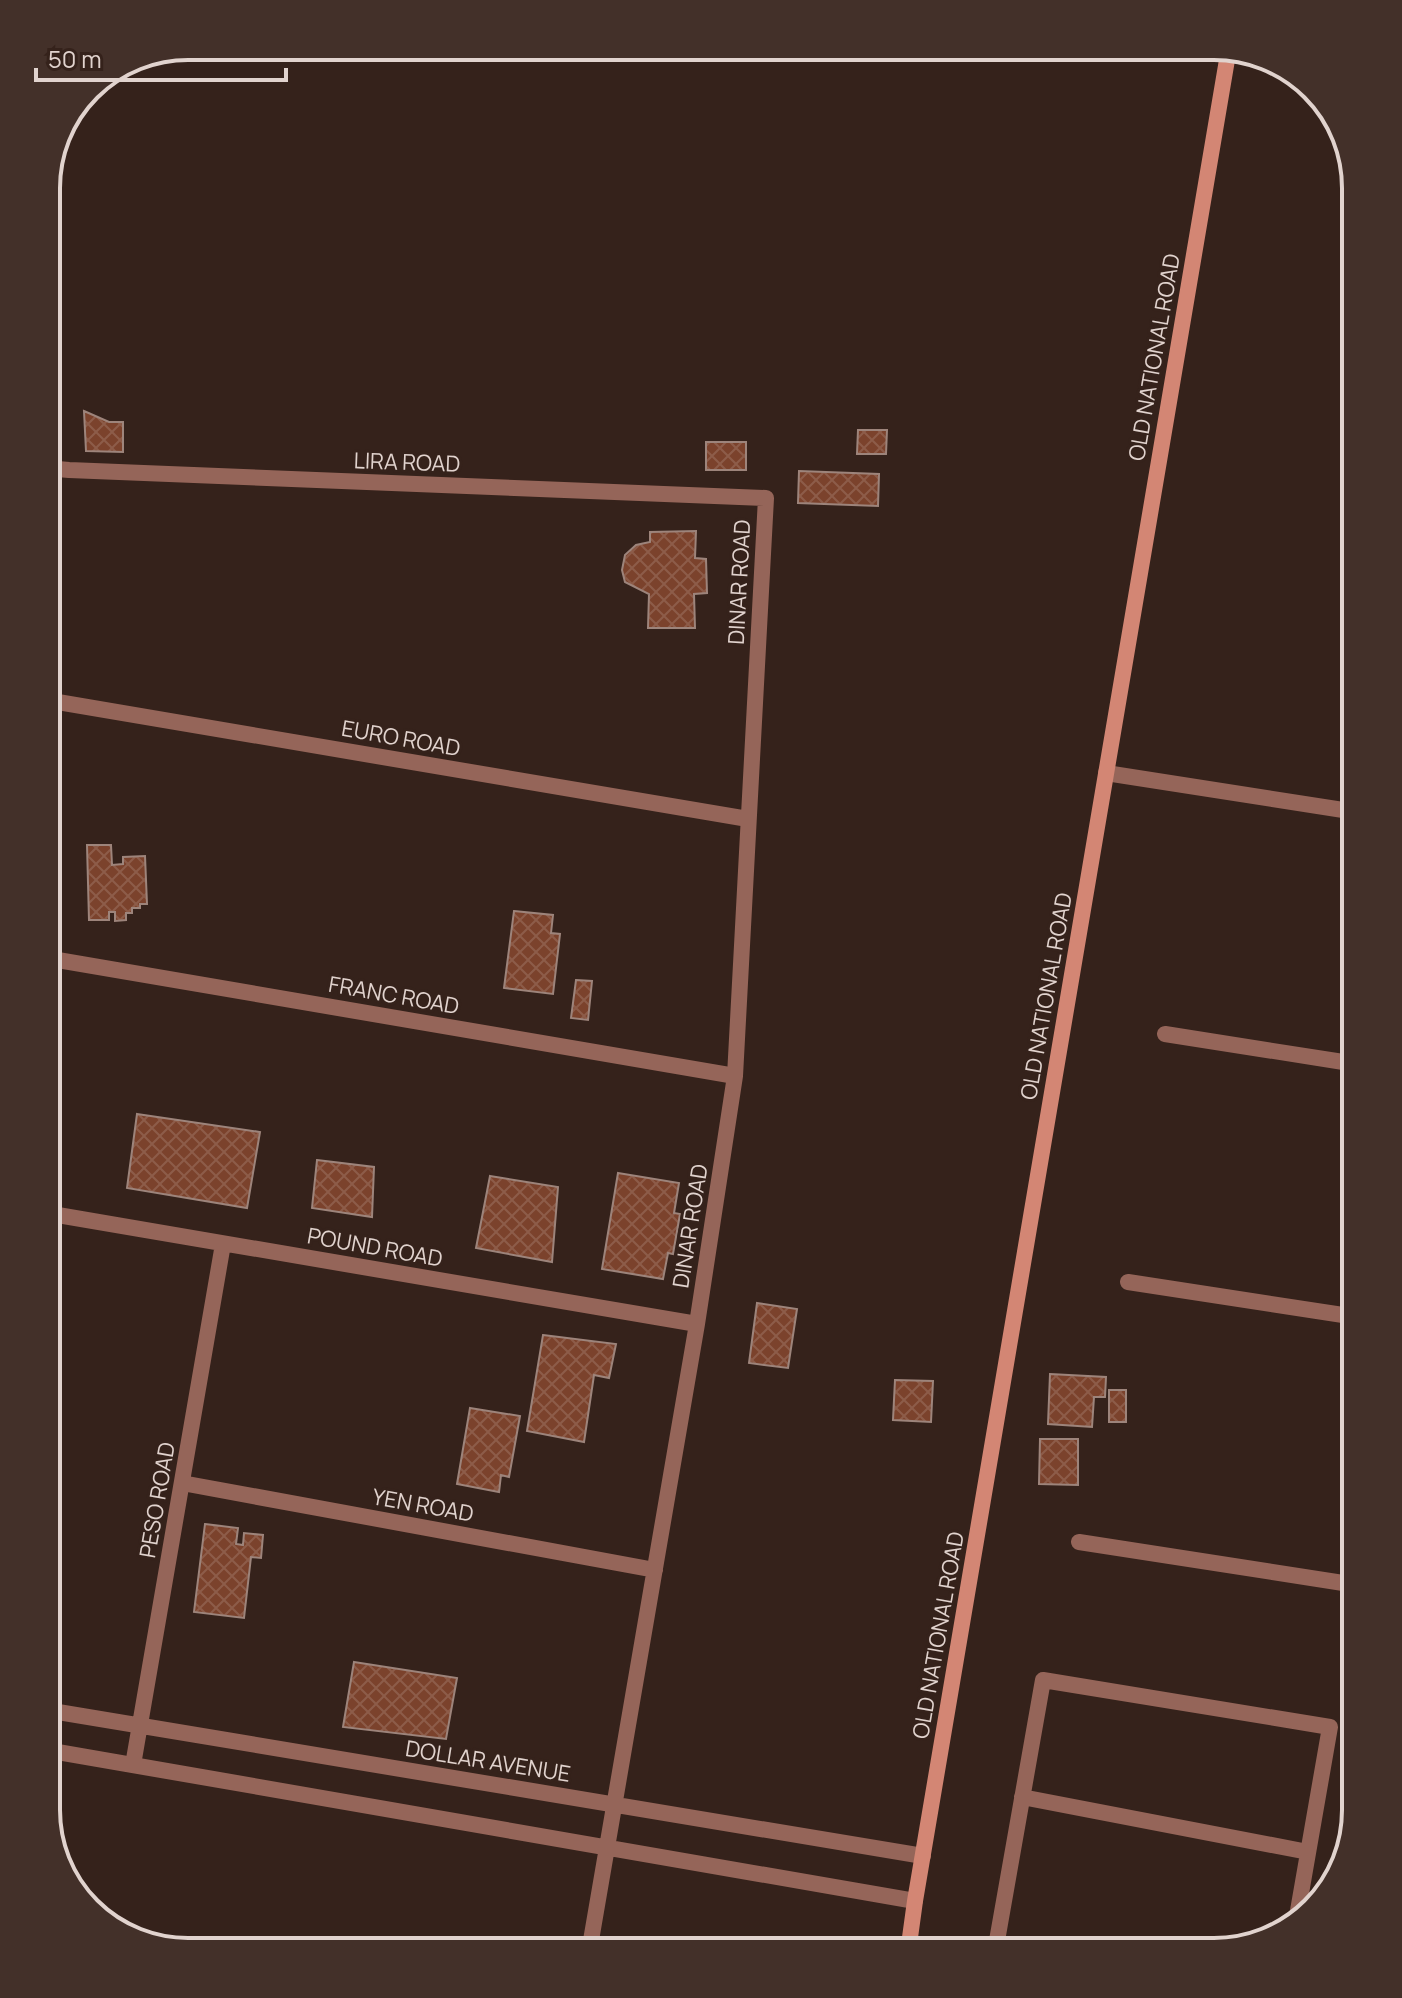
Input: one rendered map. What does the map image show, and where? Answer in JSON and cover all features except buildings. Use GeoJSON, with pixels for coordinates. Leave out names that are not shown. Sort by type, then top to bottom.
{"type":"FeatureCollection","features":[{"type":"Feature","properties":{"kind":"main road","name":"OLD NATIONAL ROAD"},"geometry":{"type":"LineString","coordinates":[[910,1938],[1227,61]]}},
{"type":"Feature","properties":{"kind":"street","name":"LIRA ROAD"},"geometry":{"type":"LineString","coordinates":[[60,469],[766,498]]}},
{"type":"Feature","properties":{"kind":"street","name":"DINAR ROAD"},"geometry":{"type":"LineString","coordinates":[[591,1938],[697,1324],[735,1076],[766,498]]}},
{"type":"Feature","properties":{"kind":"street","name":"EURO ROAD"},"geometry":{"type":"LineString","coordinates":[[60,702],[748,819]]}},
{"type":"Feature","properties":{"kind":"street"},"geometry":{"type":"LineString","coordinates":[[1106,773],[1342,810]]}},
{"type":"Feature","properties":{"kind":"street","name":"FRANC ROAD"},"geometry":{"type":"LineString","coordinates":[[60,960],[735,1076]]}},
{"type":"Feature","properties":{"kind":"street"},"geometry":{"type":"LineString","coordinates":[[1165,1034],[1342,1062]]}},
{"type":"Feature","properties":{"kind":"street","name":"POUND ROAD"},"geometry":{"type":"LineString","coordinates":[[60,1215],[697,1324]]}},
{"type":"Feature","properties":{"kind":"street","name":"PESO ROAD"},"geometry":{"type":"LineString","coordinates":[[133,1765],[223,1244]]}},
{"type":"Feature","properties":{"kind":"street"},"geometry":{"type":"LineString","coordinates":[[1128,1282],[1342,1315]]}},
{"type":"Feature","properties":{"kind":"street","name":"YEN ROAD"},"geometry":{"type":"LineString","coordinates":[[182,1483],[655,1570]]}},
{"type":"Feature","properties":{"kind":"street"},"geometry":{"type":"LineString","coordinates":[[1079,1542],[1342,1583]]}},
{"type":"Feature","properties":{"kind":"street"},"geometry":{"type":"LineString","coordinates":[[997,1938],[1043,1680],[1330,1727],[1299,1905]]}},
{"type":"Feature","properties":{"kind":"street","name":"DOLLAR AVENUE"},"geometry":{"type":"LineString","coordinates":[[60,1712],[923,1856]]}},
{"type":"Feature","properties":{"kind":"street"},"geometry":{"type":"LineString","coordinates":[[60,1752],[915,1901]]}},
{"type":"Feature","properties":{"kind":"street"},"geometry":{"type":"LineString","coordinates":[[1022,1797],[1308,1852]]}}]}
